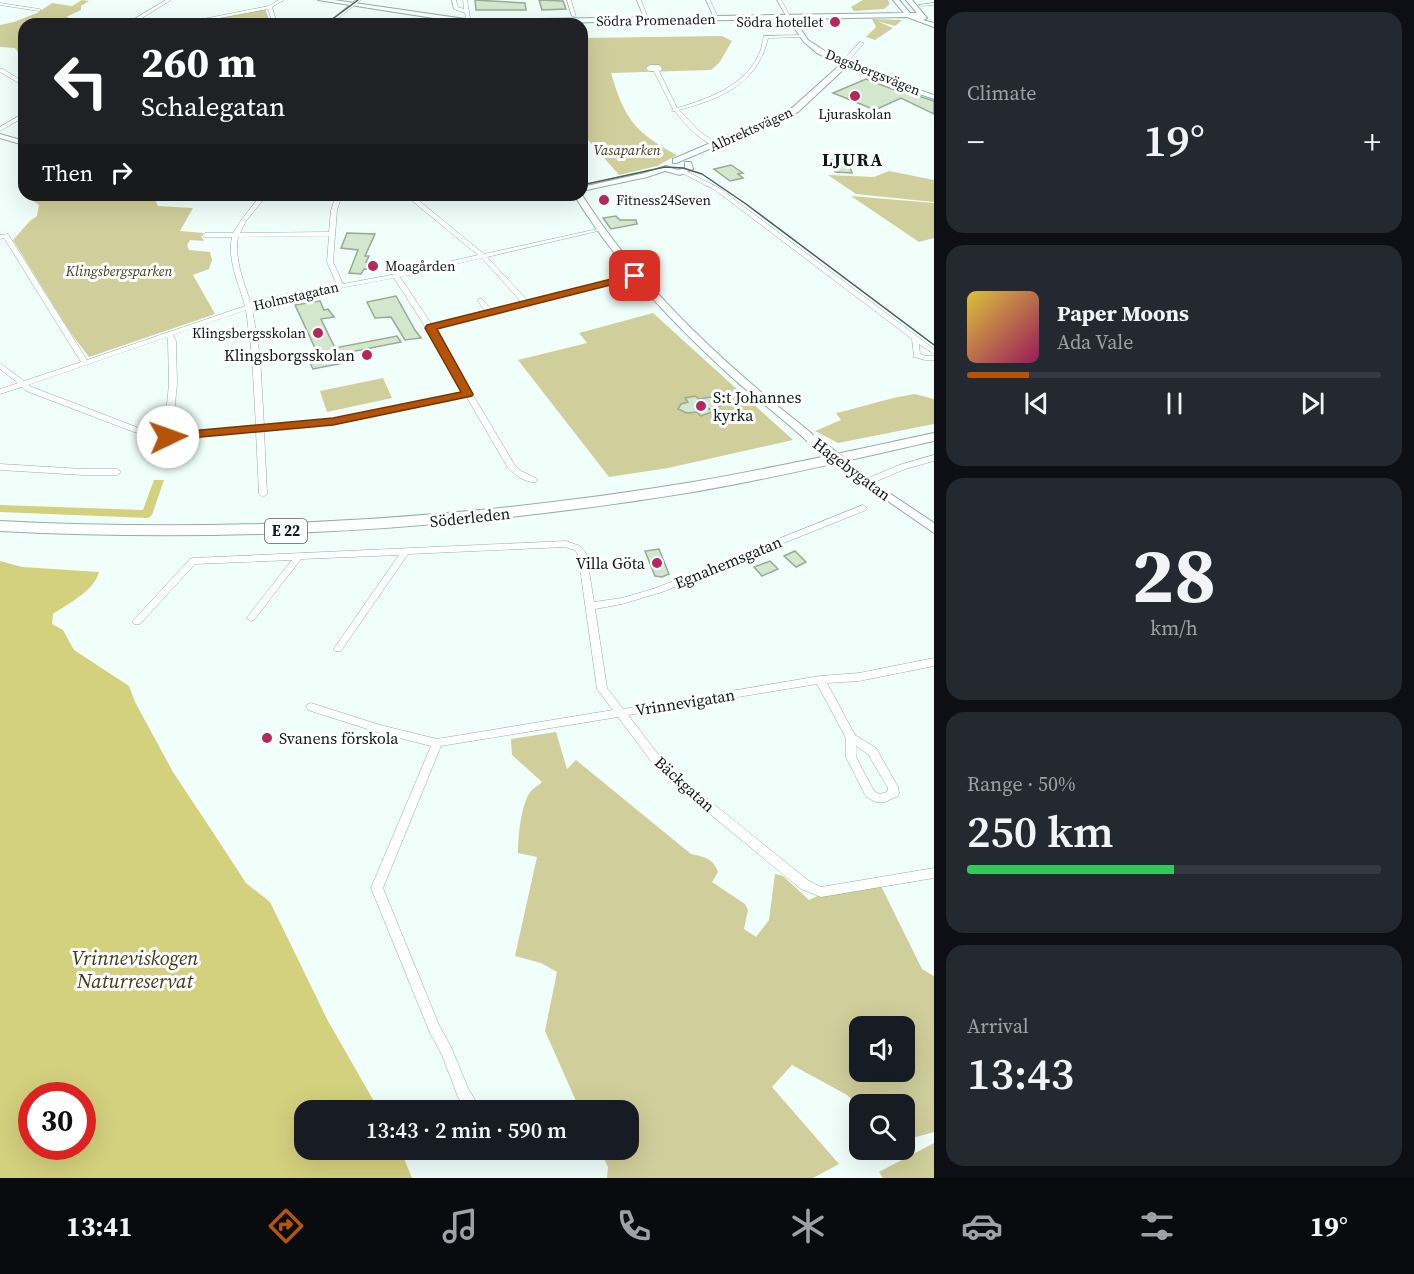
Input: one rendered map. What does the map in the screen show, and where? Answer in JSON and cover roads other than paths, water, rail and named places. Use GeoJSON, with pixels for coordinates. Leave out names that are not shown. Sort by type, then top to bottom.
{"type":"FeatureCollection","features":[{"type":"Feature","properties":{"kind":"highway","name":"Söderleden"},"geometry":{"type":"LineString","coordinates":[[0,519],[111,525],[204,526],[346,521],[432,514],[604,494],[682,482],[934,430]]}},
{"type":"Feature","properties":{"kind":"highway","name":"Söderleden"},"geometry":{"type":"LineString","coordinates":[[0,526],[109,532],[219,533],[313,530],[452,519],[660,492],[756,475],[934,437]]}},
{"type":"Feature","properties":{"kind":"main road","name":"Södra Promenaden"},"geometry":{"type":"LineString","coordinates":[[321,0],[441,18]]}},
{"type":"Feature","properties":{"kind":"main road"},"geometry":{"type":"LineString","coordinates":[[896,0],[909,16],[934,23]]}},
{"type":"Feature","properties":{"kind":"main road"},"geometry":{"type":"LineString","coordinates":[[909,0],[921,15],[934,23]]}},
{"type":"Feature","properties":{"kind":"main road","name":"Södra Promenaden"},"geometry":{"type":"LineString","coordinates":[[588,21],[921,15]]}},
{"type":"Feature","properties":{"kind":"main road","name":"Dagsbergsvägen"},"geometry":{"type":"LineString","coordinates":[[790,18],[801,36],[820,51],[845,65],[934,97]]}},
{"type":"Feature","properties":{"kind":"main road","name":"Albrektsvägen"},"geometry":{"type":"LineString","coordinates":[[669,170],[667,163],[718,147],[811,108],[842,74],[845,65]]}},
{"type":"Feature","properties":{"kind":"main road","name":"Albrektsvägen"},"geometry":{"type":"LineString","coordinates":[[686,168],[690,161],[795,110],[845,65]]}},
{"type":"Feature","properties":{"kind":"main road"},"geometry":{"type":"LineString","coordinates":[[0,136],[18,143]]}},
{"type":"Feature","properties":{"kind":"main road"},"geometry":{"type":"LineString","coordinates":[[0,141],[18,144]]}},
{"type":"Feature","properties":{"kind":"main road"},"geometry":{"type":"LineString","coordinates":[[676,161],[686,168]]}},
{"type":"Feature","properties":{"kind":"main road"},"geometry":{"type":"LineString","coordinates":[[588,188],[686,168]]}},
{"type":"Feature","properties":{"kind":"main road","name":"Hagebygatan"},"geometry":{"type":"LineString","coordinates":[[582,201],[635,276],[670,314],[766,402],[813,441],[934,529]]}},
{"type":"Feature","properties":{"kind":"street"},"geometry":{"type":"LineString","coordinates":[[138,18],[168,0]]}},
{"type":"Feature","properties":{"kind":"street"},"geometry":{"type":"LineString","coordinates":[[212,18],[270,7],[282,0]]}},
{"type":"Feature","properties":{"kind":"street"},"geometry":{"type":"LineString","coordinates":[[336,18],[359,0]]}},
{"type":"Feature","properties":{"kind":"street"},"geometry":{"type":"LineString","coordinates":[[454,0],[456,8],[467,12]]}},
{"type":"Feature","properties":{"kind":"street"},"geometry":{"type":"LineString","coordinates":[[465,0],[468,18]]}},
{"type":"Feature","properties":{"kind":"street"},"geometry":{"type":"LineString","coordinates":[[569,0],[574,16]]}},
{"type":"Feature","properties":{"kind":"street"},"geometry":{"type":"LineString","coordinates":[[639,0],[647,20]]}},
{"type":"Feature","properties":{"kind":"street"},"geometry":{"type":"LineString","coordinates":[[708,0],[717,19]]}},
{"type":"Feature","properties":{"kind":"street"},"geometry":{"type":"LineString","coordinates":[[779,0],[790,18]]}},
{"type":"Feature","properties":{"kind":"street"},"geometry":{"type":"LineString","coordinates":[[0,4],[39,10]]}},
{"type":"Feature","properties":{"kind":"street"},"geometry":{"type":"LineString","coordinates":[[921,4],[934,4]]}},
{"type":"Feature","properties":{"kind":"street"},"geometry":{"type":"LineString","coordinates":[[270,7],[273,18]]}},
{"type":"Feature","properties":{"kind":"street"},"geometry":{"type":"LineString","coordinates":[[674,110],[708,99],[738,83],[762,57],[766,37],[801,36]]}},
{"type":"Feature","properties":{"kind":"street","name":"Albrektsvägen"},"geometry":{"type":"LineString","coordinates":[[845,65],[847,59],[862,43]]}},
{"type":"Feature","properties":{"kind":"street"},"geometry":{"type":"LineString","coordinates":[[1,70],[18,80]]}},
{"type":"Feature","properties":{"kind":"street"},"geometry":{"type":"LineString","coordinates":[[656,70],[674,110],[687,127],[718,147]]}},
{"type":"Feature","properties":{"kind":"street"},"geometry":{"type":"LineString","coordinates":[[0,124],[18,116]]}},
{"type":"Feature","properties":{"kind":"street"},"geometry":{"type":"LineString","coordinates":[[0,129],[18,117]]}},
{"type":"Feature","properties":{"kind":"street"},"geometry":{"type":"LineString","coordinates":[[686,168],[934,352]]}},
{"type":"Feature","properties":{"kind":"street"},"geometry":{"type":"LineString","coordinates":[[260,201],[235,236],[234,247],[255,343],[263,494]]}},
{"type":"Feature","properties":{"kind":"street"},"geometry":{"type":"LineString","coordinates":[[337,201],[334,210],[331,267],[340,285]]}},
{"type":"Feature","properties":{"kind":"street"},"geometry":{"type":"LineString","coordinates":[[415,201],[483,256],[526,303]]}},
{"type":"Feature","properties":{"kind":"street","name":"Holmstagatan"},"geometry":{"type":"LineString","coordinates":[[0,392],[283,296],[396,276],[600,229]]}},
{"type":"Feature","properties":{"kind":"street"},"geometry":{"type":"LineString","coordinates":[[205,235],[333,234]]}},
{"type":"Feature","properties":{"kind":"street"},"geometry":{"type":"LineString","coordinates":[[0,237],[6,235],[85,362]]}},
{"type":"Feature","properties":{"kind":"street"},"geometry":{"type":"LineString","coordinates":[[396,276],[430,328],[511,466],[533,480]]}},
{"type":"Feature","properties":{"kind":"street"},"geometry":{"type":"LineString","coordinates":[[430,328],[635,276]]}},
{"type":"Feature","properties":{"kind":"street"},"geometry":{"type":"LineString","coordinates":[[480,300],[491,313]]}},
{"type":"Feature","properties":{"kind":"street"},"geometry":{"type":"LineString","coordinates":[[168,437],[173,384],[172,340],[169,335]]}},
{"type":"Feature","properties":{"kind":"street"},"geometry":{"type":"LineString","coordinates":[[915,339],[916,355],[934,358]]}},
{"type":"Feature","properties":{"kind":"street"},"geometry":{"type":"LineString","coordinates":[[0,365],[21,385],[137,430],[168,437],[333,422],[468,394]]}},
{"type":"Feature","properties":{"kind":"street"},"geometry":{"type":"LineString","coordinates":[[867,482],[902,467],[934,458]]}},
{"type":"Feature","properties":{"kind":"street"},"geometry":{"type":"LineString","coordinates":[[0,467],[117,472]]}},
{"type":"Feature","properties":{"kind":"street","name":"Egnahemsgatan"},"geometry":{"type":"LineString","coordinates":[[590,606],[622,601],[659,590],[863,508]]}},
{"type":"Feature","properties":{"kind":"street","name":"Bäckgatan"},"geometry":{"type":"LineString","coordinates":[[406,551],[560,544],[577,548],[582,553],[602,689],[664,770],[805,885],[821,892],[934,873]]}},
{"type":"Feature","properties":{"kind":"street"},"geometry":{"type":"LineString","coordinates":[[137,622],[193,561],[406,551]]}},
{"type":"Feature","properties":{"kind":"street"},"geometry":{"type":"LineString","coordinates":[[338,649],[406,551]]}},
{"type":"Feature","properties":{"kind":"street"},"geometry":{"type":"LineString","coordinates":[[251,618],[299,556]]}},
{"type":"Feature","properties":{"kind":"street","name":"Vrinnevigatan"},"geometry":{"type":"LineString","coordinates":[[311,707],[437,743],[820,680],[859,677],[934,662]]}},
{"type":"Feature","properties":{"kind":"street"},"geometry":{"type":"LineString","coordinates":[[820,680],[851,738],[851,757],[870,794],[882,799],[889,797],[894,793],[893,787],[872,752],[851,738]]}},
{"type":"Feature","properties":{"kind":"street"},"geometry":{"type":"LineString","coordinates":[[437,743],[377,888],[434,1029],[447,1051],[468,1100]]}},
{"type":"Feature","properties":{"kind":"tram line"},"geometry":{"type":"LineString","coordinates":[[334,18],[358,0]]}},
{"type":"Feature","properties":{"kind":"tram line"},"geometry":{"type":"LineString","coordinates":[[588,184],[665,167],[683,168],[702,174],[746,204],[934,345]]}},
{"type":"Feature","properties":{"kind":"place","name":"Södra hotellet"},"geometry":{"type":"Point","coordinates":[835,22]}},
{"type":"Feature","properties":{"kind":"place","name":"Ljuraskolan"},"geometry":{"type":"Point","coordinates":[855,96]}},
{"type":"Feature","properties":{"kind":"place","name":"Fitness24Seven"},"geometry":{"type":"Point","coordinates":[604,200]}},
{"type":"Feature","properties":{"kind":"place","name":"Moagården"},"geometry":{"type":"Point","coordinates":[373,266]}},
{"type":"Feature","properties":{"kind":"place","name":"Klingsbergsskolan"},"geometry":{"type":"Point","coordinates":[318,333]}},
{"type":"Feature","properties":{"kind":"place","name":"Klingsborgsskolan"},"geometry":{"type":"Point","coordinates":[367,355]}},
{"type":"Feature","properties":{"kind":"place","name":"S:t Johannes kyrka"},"geometry":{"type":"Point","coordinates":[701,406]}},
{"type":"Feature","properties":{"kind":"place","name":"Villa Göta"},"geometry":{"type":"Point","coordinates":[657,563]}},
{"type":"Feature","properties":{"kind":"place","name":"Svanens förskola"},"geometry":{"type":"Point","coordinates":[267,738]}},
{"type":"Feature","properties":{"kind":"district","name":"LJURA"},"geometry":{"type":"Point","coordinates":[853,160]}},
{"type":"Feature","properties":{"kind":"park label","name":"Vasaparken"},"geometry":{"type":"Point","coordinates":[627,150]}},
{"type":"Feature","properties":{"kind":"park label","name":"Klingsbergsparken"},"geometry":{"type":"Point","coordinates":[119,271]}},
{"type":"Feature","properties":{"kind":"park label","name":"Vrinneviskogen Naturreservat"},"geometry":{"type":"Point","coordinates":[135,970]}}]}
